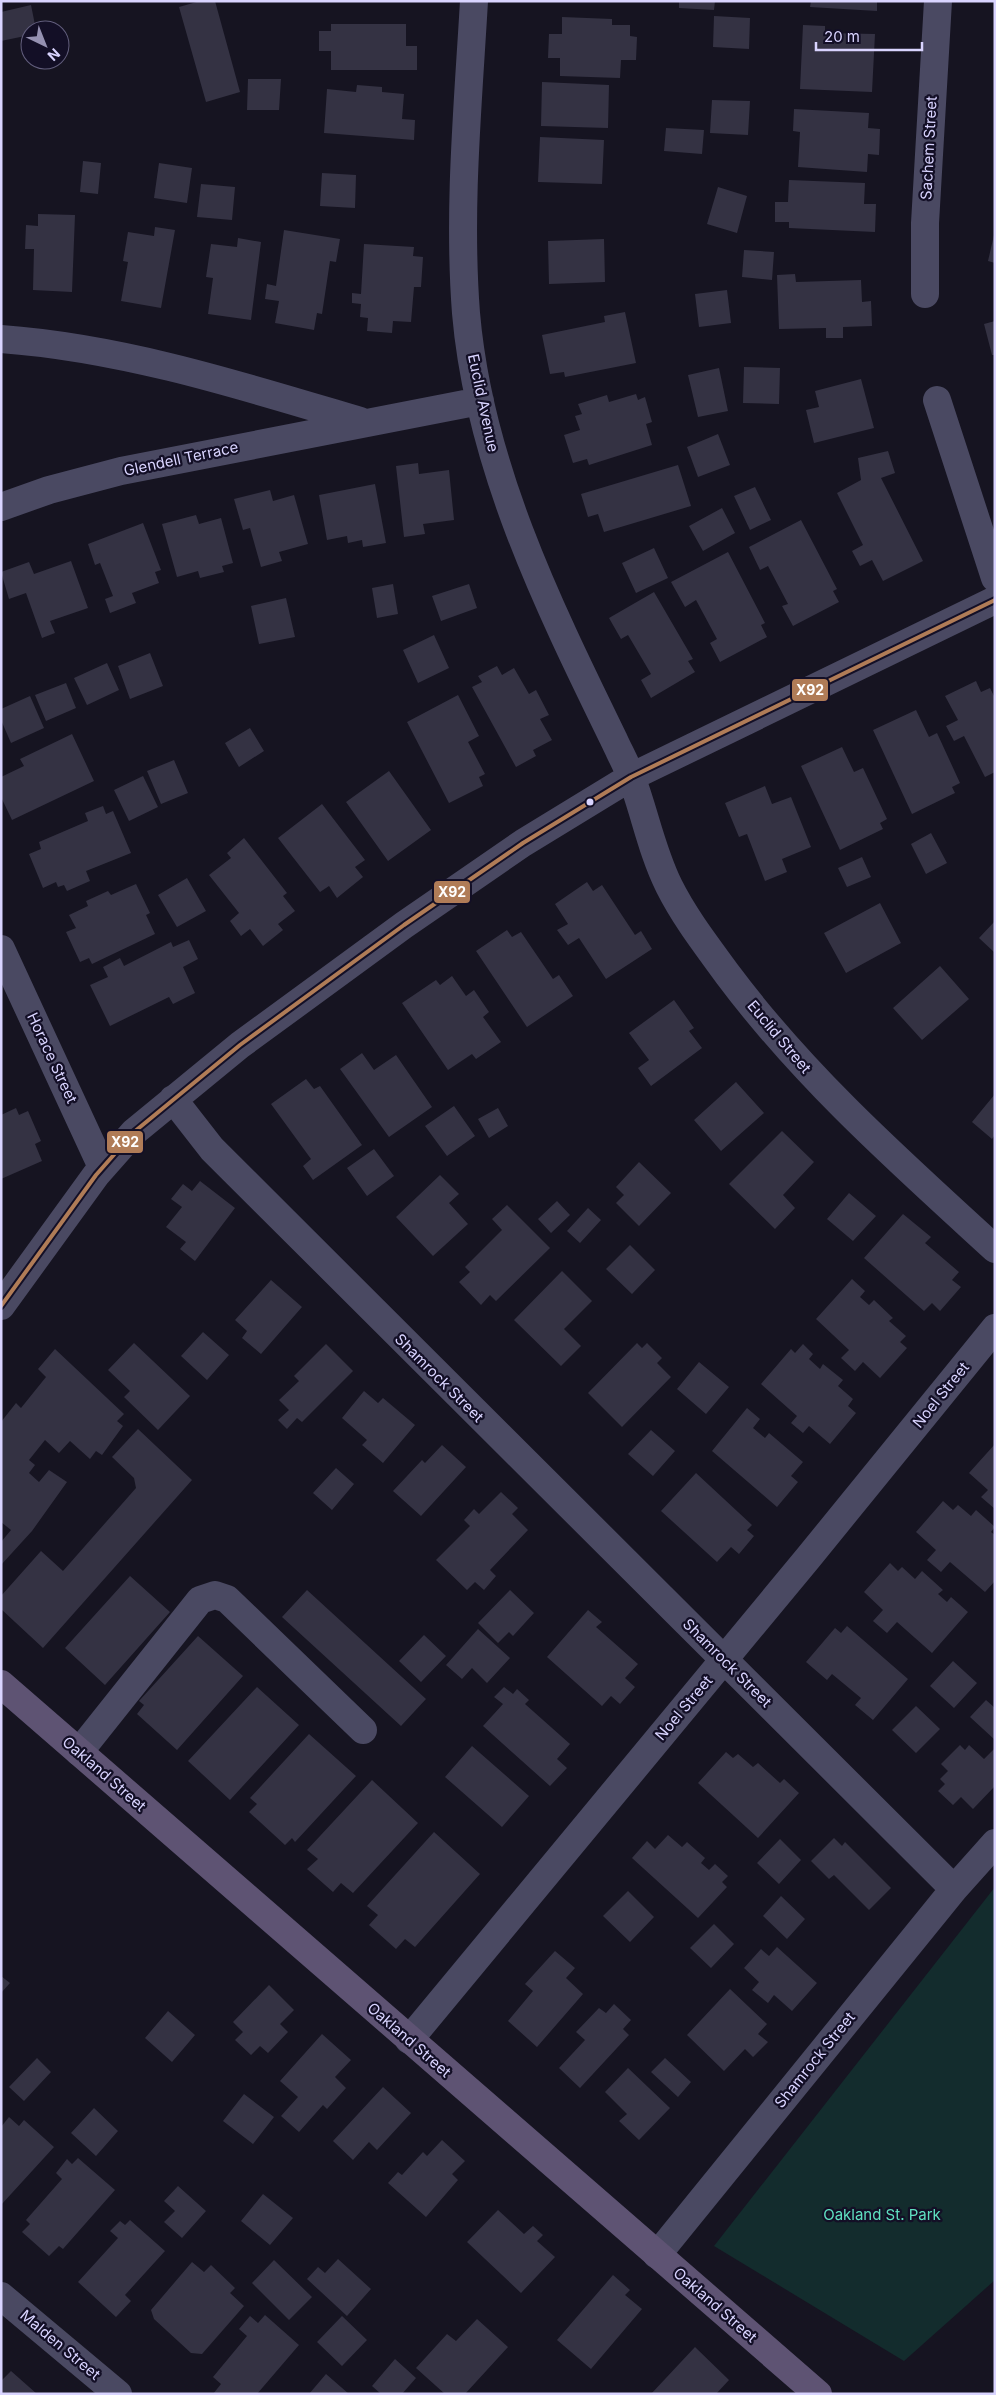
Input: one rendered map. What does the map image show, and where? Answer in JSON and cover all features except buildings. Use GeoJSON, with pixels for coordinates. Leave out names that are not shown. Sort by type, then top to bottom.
{"type":"FeatureCollection","features":[{"type":"Feature","properties":{"kind":"main road","name":"Oakland Street"},"geometry":{"type":"LineString","coordinates":[[1,1684],[818,2394]]}},
{"type":"Feature","properties":{"kind":"street","name":"Euclid Avenue"},"geometry":{"type":"LineString","coordinates":[[474,1],[465,147],[463,260],[466,315],[480,401],[506,495],[526,546],[574,658],[631,777]]}},
{"type":"Feature","properties":{"kind":"street","name":"Sachem Street"},"geometry":{"type":"LineString","coordinates":[[925,294],[926,213],[938,1]]}},
{"type":"Feature","properties":{"kind":"street","name":"Glendell Terrace"},"geometry":{"type":"LineString","coordinates":[[1,340],[55,343],[177,369],[364,422]]}},
{"type":"Feature","properties":{"kind":"street"},"geometry":{"type":"LineString","coordinates":[[937,400],[995,578]]}},
{"type":"Feature","properties":{"kind":"street","name":"Glendell Terrace"},"geometry":{"type":"LineString","coordinates":[[1,507],[49,490],[121,471],[364,422],[480,401]]}},
{"type":"Feature","properties":{"kind":"street"},"geometry":{"type":"LineString","coordinates":[[1,1306],[102,1166],[134,1132],[247,1039],[404,925],[524,843],[631,777],[995,600]]}},
{"type":"Feature","properties":{"kind":"street","name":"Euclid Street"},"geometry":{"type":"LineString","coordinates":[[631,777],[654,850],[669,886],[697,931],[740,991],[784,1045],[840,1105],[905,1168],[995,1249]]}},
{"type":"Feature","properties":{"kind":"street","name":"Horace Street"},"geometry":{"type":"LineString","coordinates":[[1,949],[102,1166]]}},
{"type":"Feature","properties":{"kind":"street","name":"Shamrock Street"},"geometry":{"type":"LineString","coordinates":[[173,1099],[219,1156],[412,1352],[724,1659],[954,1889],[657,2255]]}},
{"type":"Feature","properties":{"kind":"street","name":"Noel Street"},"geometry":{"type":"LineString","coordinates":[[409,2040],[995,1328]]}},
{"type":"Feature","properties":{"kind":"street"},"geometry":{"type":"LineString","coordinates":[[79,1752],[200,1600],[215,1595],[226,1599],[363,1730]]}},
{"type":"Feature","properties":{"kind":"street"},"geometry":{"type":"LineString","coordinates":[[954,1889],[995,1843]]}},
{"type":"Feature","properties":{"kind":"street","name":"Malden Street"},"geometry":{"type":"LineString","coordinates":[[1,2296],[118,2394]]}},
{"type":"Feature","properties":{"kind":"green space","name":"Oakland St. Park"},"geometry":{"type":"Polygon","coordinates":[[[995,1887],[995,2280],[904,2361],[714,2246],[995,1887]]]}},
{"type":"Feature","properties":{"kind":"transit line","name":"X92"},"geometry":{"type":"LineString","coordinates":[[1,1306],[96,1175],[134,1132],[240,1045],[404,925],[523,843],[631,777],[995,600]]}}]}
